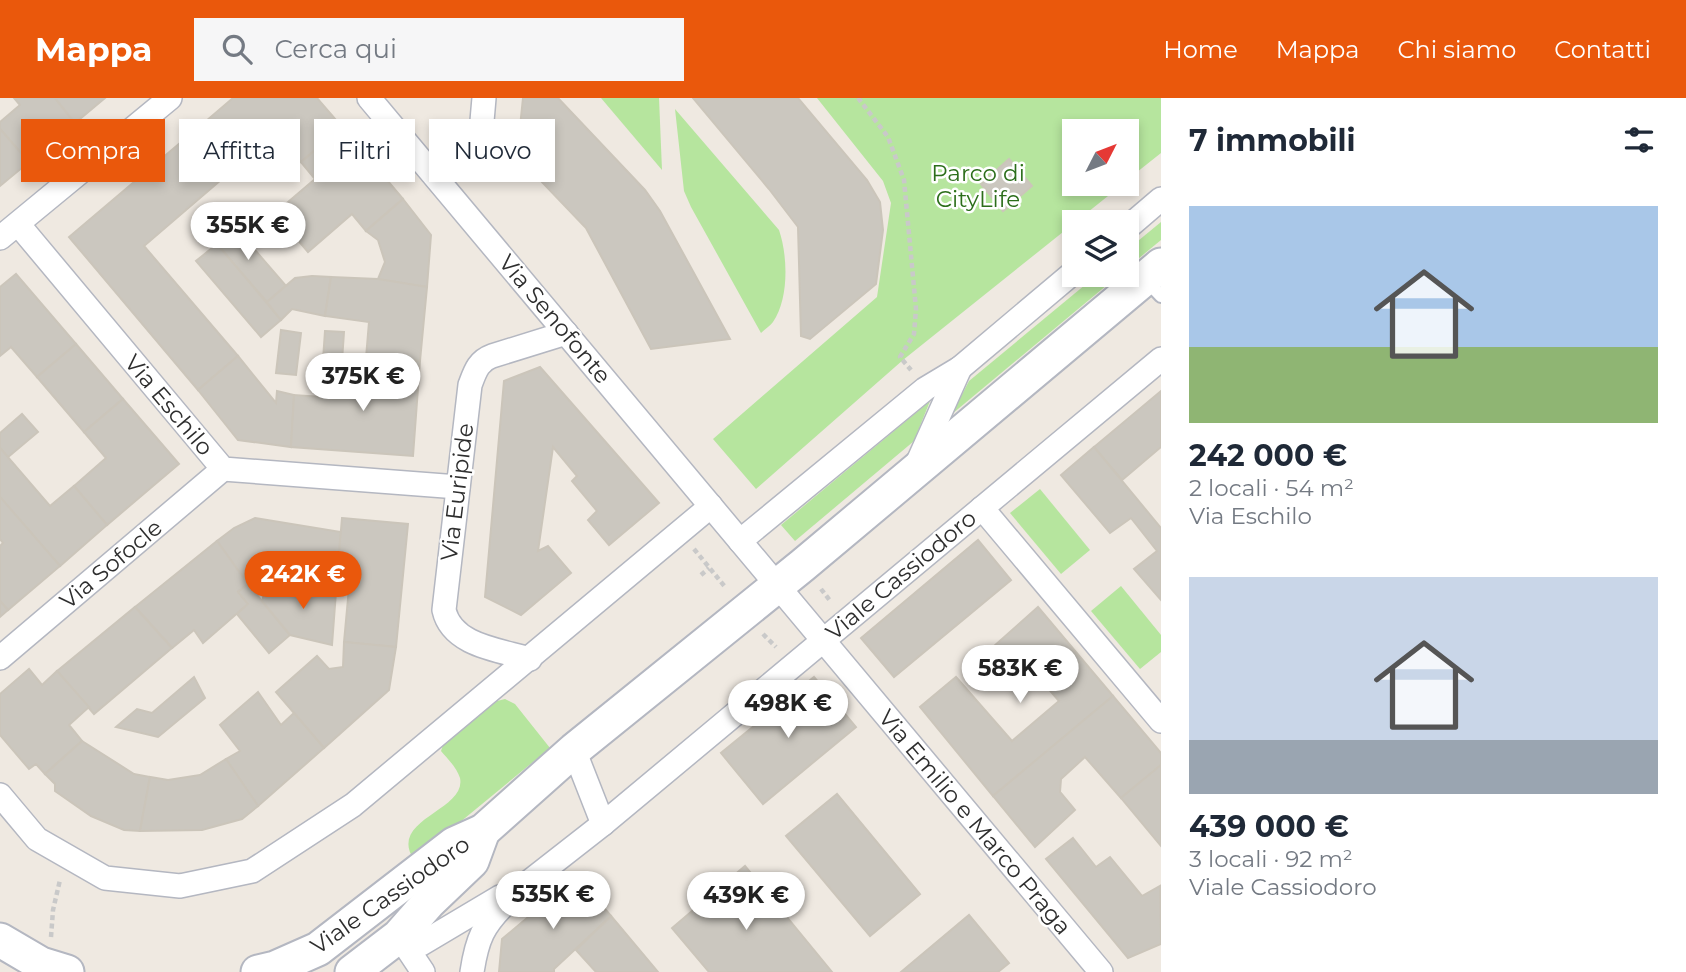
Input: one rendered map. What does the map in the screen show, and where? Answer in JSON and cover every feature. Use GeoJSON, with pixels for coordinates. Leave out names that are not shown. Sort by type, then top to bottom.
{"type":"FeatureCollection","features":[{"type":"Feature","properties":{"kind":"main road","name":"Viale Cassiodoro"},"geometry":{"type":"LineString","coordinates":[[258,972],[275,968],[318,949],[454,844],[483,831],[574,750],[916,468],[1156,280]]}},
{"type":"Feature","properties":{"kind":"main road","name":"Viale Cassiodoro"},"geometry":{"type":"LineString","coordinates":[[359,970],[399,936],[429,902],[472,861],[483,831]]}},
{"type":"Feature","properties":{"kind":"main road"},"geometry":{"type":"LineString","coordinates":[[359,970],[358,920],[399,936]]}},
{"type":"Feature","properties":{"kind":"main road"},"geometry":{"type":"LineString","coordinates":[[0,940],[41,964],[67,972]]}},
{"type":"Feature","properties":{"kind":"street"},"geometry":{"type":"LineString","coordinates":[[0,239],[170,98]]}},
{"type":"Feature","properties":{"kind":"street","name":"Via Senofonte"},"geometry":{"type":"LineString","coordinates":[[369,98],[777,584]]}},
{"type":"Feature","properties":{"kind":"street"},"geometry":{"type":"LineString","coordinates":[[482,119],[484,98]]}},
{"type":"Feature","properties":{"kind":"street"},"geometry":{"type":"LineString","coordinates":[[1139,218],[1161,199]]}},
{"type":"Feature","properties":{"kind":"street","name":"Via Eschilo"},"geometry":{"type":"LineString","coordinates":[[18,224],[223,469],[458,487]]}},
{"type":"Feature","properties":{"kind":"street","name":"Viale Cassiodoro"},"geometry":{"type":"LineString","coordinates":[[740,541],[925,389],[961,368],[1062,282]]}},
{"type":"Feature","properties":{"kind":"street","name":"Via Euripide"},"geometry":{"type":"LineString","coordinates":[[530,659],[463,639],[446,619],[444,610],[470,386],[482,359],[566,333]]}},
{"type":"Feature","properties":{"kind":"street","name":"Viale Cassiodoro"},"geometry":{"type":"LineString","coordinates":[[399,936],[421,944],[499,897],[516,892],[603,824],[1161,359]]}},
{"type":"Feature","properties":{"kind":"street","name":"Viale Cassiodoro"},"geometry":{"type":"LineString","coordinates":[[916,468],[961,368]]}},
{"type":"Feature","properties":{"kind":"street","name":"Via Sofocle"},"geometry":{"type":"LineString","coordinates":[[0,658],[223,469]]}},
{"type":"Feature","properties":{"kind":"street"},"geometry":{"type":"LineString","coordinates":[[0,796],[37,839],[106,878],[180,886],[252,871],[353,805],[711,506]]}},
{"type":"Feature","properties":{"kind":"street"},"geometry":{"type":"LineString","coordinates":[[982,508],[1161,721]]}},
{"type":"Feature","properties":{"kind":"street","name":"Via Emilio e Marco Praga"},"geometry":{"type":"LineString","coordinates":[[777,584],[1101,972]]}},
{"type":"Feature","properties":{"kind":"street"},"geometry":{"type":"LineString","coordinates":[[574,750],[603,824]]}},
{"type":"Feature","properties":{"kind":"street"},"geometry":{"type":"LineString","coordinates":[[472,972],[476,948],[488,920],[516,892]]}},
{"type":"Feature","properties":{"kind":"street"},"geometry":{"type":"LineString","coordinates":[[399,936],[423,972]]}},
{"type":"Feature","properties":{"kind":"path"},"geometry":{"type":"LineString","coordinates":[[858,98],[888,136],[904,180],[916,309],[914,334],[900,356],[914,373]]}},
{"type":"Feature","properties":{"kind":"path"},"geometry":{"type":"LineString","coordinates":[[688,542],[731,594]]}},
{"type":"Feature","properties":{"kind":"path"},"geometry":{"type":"LineString","coordinates":[[701,575],[709,568]]}},
{"type":"Feature","properties":{"kind":"path"},"geometry":{"type":"LineString","coordinates":[[50,942],[53,910],[66,855]]}},
{"type":"Feature","properties":{"kind":"green space"},"geometry":{"type":"Polygon","coordinates":[[[601,98],[659,98],[662,170],[601,98]]]}},
{"type":"Feature","properties":{"kind":"green space","name":"Parco di CityLife"},"geometry":{"type":"Polygon","coordinates":[[[817,98],[1161,98],[1161,153],[1139,170],[1139,119],[1062,119],[1062,196],[1108,196],[1090,210],[1062,210],[1062,233],[903,360],[756,489],[713,439],[877,297],[891,203],[883,181],[817,98]]]}},
{"type":"Feature","properties":{"kind":"green space"},"geometry":{"type":"Polygon","coordinates":[[[675,109],[779,230],[785,264],[782,302],[772,323],[761,333],[684,191],[675,109]]]}},
{"type":"Feature","properties":{"kind":"green space"},"geometry":{"type":"Polygon","coordinates":[[[1161,222],[1161,240],[1139,258],[1139,240],[1161,222]]]}},
{"type":"Feature","properties":{"kind":"green space"},"geometry":{"type":"Polygon","coordinates":[[[1083,287],[1105,287],[952,414],[969,381],[1083,287]]]}},
{"type":"Feature","properties":{"kind":"green space"},"geometry":{"type":"Polygon","coordinates":[[[930,401],[914,441],[795,541],[781,525],[930,401]]]}},
{"type":"Feature","properties":{"kind":"green space"},"geometry":{"type":"Polygon","coordinates":[[[1040,489],[1090,550],[1061,574],[1010,513],[1040,489]]]}},
{"type":"Feature","properties":{"kind":"green space"},"geometry":{"type":"Polygon","coordinates":[[[1121,586],[1161,635],[1161,652],[1140,669],[1091,611],[1121,586]]]}},
{"type":"Feature","properties":{"kind":"green space"},"geometry":{"type":"Polygon","coordinates":[[[505,699],[515,704],[550,748],[414,860],[409,846],[411,835],[419,825],[452,799],[459,789],[460,778],[441,751],[443,745],[497,701],[505,699]]]}},
{"type":"Feature","properties":{"kind":"building"},"geometry":{"type":"Polygon","coordinates":[[[14,98],[55,98],[72,119],[21,119],[21,153],[0,129],[0,122],[20,105],[14,98]]]}},
{"type":"Feature","properties":{"kind":"building"},"geometry":{"type":"Polygon","coordinates":[[[55,98],[105,98],[80,119],[72,119],[55,98]]]}},
{"type":"Feature","properties":{"kind":"building"},"geometry":{"type":"Polygon","coordinates":[[[233,98],[317,98],[335,119],[314,119],[314,151],[301,162],[300,119],[208,119],[233,98]]]}},
{"type":"Feature","properties":{"kind":"building"},"geometry":{"type":"Polygon","coordinates":[[[523,98],[558,98],[645,190],[660,211],[730,339],[651,349],[586,228],[542,182],[555,182],[555,119],[521,119],[523,98]]]}},
{"type":"Feature","properties":{"kind":"building"},"geometry":{"type":"Polygon","coordinates":[[[693,98],[798,98],[867,180],[880,202],[883,230],[876,284],[810,339],[801,336],[798,227],[693,98]]]}},
{"type":"Feature","properties":{"kind":"building"},"geometry":{"type":"Polygon","coordinates":[[[0,129],[21,153],[21,169],[0,186],[0,129]]]}},
{"type":"Feature","properties":{"kind":"building"},"geometry":{"type":"Polygon","coordinates":[[[179,144],[179,182],[219,182],[144,246],[238,356],[198,390],[69,237],[134,182],[165,182],[165,156],[179,144]]]}},
{"type":"Feature","properties":{"kind":"building"},"geometry":{"type":"Polygon","coordinates":[[[314,151],[314,178],[301,162],[314,151]]]}},
{"type":"Feature","properties":{"kind":"building"},"geometry":{"type":"Polygon","coordinates":[[[1009,159],[1032,186],[1003,211],[981,184],[1009,159]]]}},
{"type":"Feature","properties":{"kind":"building"},"geometry":{"type":"Polygon","coordinates":[[[314,180],[314,182],[389,182],[403,199],[366,231],[352,214],[308,252],[275,213],[314,180]]]}},
{"type":"Feature","properties":{"kind":"building"},"geometry":{"type":"Polygon","coordinates":[[[403,199],[431,235],[427,287],[378,279],[385,262],[378,240],[366,231],[403,199]]]}},
{"type":"Feature","properties":{"kind":"building"},"geometry":{"type":"Polygon","coordinates":[[[230,221],[286,286],[267,302],[211,237],[230,221]]]}},
{"type":"Feature","properties":{"kind":"building"},"geometry":{"type":"Polygon","coordinates":[[[217,244],[281,320],[261,337],[196,261],[217,244]]]}},
{"type":"Feature","properties":{"kind":"building"},"geometry":{"type":"Polygon","coordinates":[[[16,274],[76,344],[37,377],[11,347],[0,356],[0,287],[16,274]]]}},
{"type":"Feature","properties":{"kind":"building"},"geometry":{"type":"Polygon","coordinates":[[[331,277],[325,316],[292,309],[281,320],[267,302],[295,278],[331,277]]]}},
{"type":"Feature","properties":{"kind":"building"},"geometry":{"type":"Polygon","coordinates":[[[331,277],[378,279],[427,287],[420,361],[366,358],[369,322],[325,316],[331,277]]]}},
{"type":"Feature","properties":{"kind":"building"},"geometry":{"type":"Polygon","coordinates":[[[281,330],[301,333],[296,375],[276,373],[281,330]]]}},
{"type":"Feature","properties":{"kind":"building"},"geometry":{"type":"Polygon","coordinates":[[[325,331],[344,332],[342,361],[323,360],[325,331]]]}},
{"type":"Feature","properties":{"kind":"building"},"geometry":{"type":"Polygon","coordinates":[[[76,344],[123,399],[84,432],[37,377],[76,344]]]}},
{"type":"Feature","properties":{"kind":"building"},"geometry":{"type":"Polygon","coordinates":[[[238,356],[276,403],[277,391],[294,395],[291,447],[238,440],[198,390],[238,356]]]}},
{"type":"Feature","properties":{"kind":"building"},"geometry":{"type":"Polygon","coordinates":[[[366,358],[420,361],[413,456],[291,447],[294,395],[337,398],[337,386],[364,388],[366,358]]]}},
{"type":"Feature","properties":{"kind":"building"},"geometry":{"type":"Polygon","coordinates":[[[540,367],[659,503],[609,545],[588,520],[597,511],[572,481],[577,476],[553,447],[538,551],[548,546],[571,573],[521,615],[485,597],[504,381],[540,367]]]}},
{"type":"Feature","properties":{"kind":"building"},"geometry":{"type":"Polygon","coordinates":[[[1161,391],[1161,447],[1122,480],[1094,447],[1161,391]]]}},
{"type":"Feature","properties":{"kind":"building"},"geometry":{"type":"Polygon","coordinates":[[[123,399],[179,464],[107,525],[74,486],[106,458],[84,432],[123,399]]]}},
{"type":"Feature","properties":{"kind":"building"},"geometry":{"type":"Polygon","coordinates":[[[22,414],[38,432],[8,457],[0,448],[0,433],[22,414]]]}},
{"type":"Feature","properties":{"kind":"building"},"geometry":{"type":"Polygon","coordinates":[[[1094,447],[1161,528],[1161,600],[1134,569],[1157,551],[1131,518],[1110,533],[1061,475],[1094,447]]]}},
{"type":"Feature","properties":{"kind":"building"},"geometry":{"type":"Polygon","coordinates":[[[0,448],[50,506],[74,486],[107,525],[60,566],[0,497],[0,448]]]}},
{"type":"Feature","properties":{"kind":"building"},"geometry":{"type":"Polygon","coordinates":[[[0,497],[60,566],[8,610],[0,601],[0,546],[3,543],[0,539],[0,497]]]}},
{"type":"Feature","properties":{"kind":"building"},"geometry":{"type":"Polygon","coordinates":[[[255,518],[341,532],[336,592],[248,584],[217,541],[234,528],[255,518]]]}},
{"type":"Feature","properties":{"kind":"building"},"geometry":{"type":"Polygon","coordinates":[[[342,518],[408,524],[396,647],[344,642],[351,566],[338,565],[342,518]]]}},
{"type":"Feature","properties":{"kind":"building"},"geometry":{"type":"Polygon","coordinates":[[[978,540],[1011,580],[894,677],[861,638],[978,540]]]}},
{"type":"Feature","properties":{"kind":"building"},"geometry":{"type":"Polygon","coordinates":[[[217,541],[248,584],[238,592],[248,604],[203,643],[194,630],[172,648],[135,607],[217,541]]]}},
{"type":"Feature","properties":{"kind":"building"},"geometry":{"type":"Polygon","coordinates":[[[248,584],[290,635],[269,653],[237,614],[248,604],[238,592],[248,584]]]}},
{"type":"Feature","properties":{"kind":"building"},"geometry":{"type":"Polygon","coordinates":[[[267,584],[336,592],[332,645],[290,635],[262,601],[267,584]]]}},
{"type":"Feature","properties":{"kind":"building"},"geometry":{"type":"Polygon","coordinates":[[[0,601],[8,610],[0,617],[0,601]]]}},
{"type":"Feature","properties":{"kind":"building"},"geometry":{"type":"Polygon","coordinates":[[[135,607],[172,648],[94,714],[57,671],[135,607]]]}},
{"type":"Feature","properties":{"kind":"building"},"geometry":{"type":"Polygon","coordinates":[[[1038,607],[1113,696],[993,796],[920,707],[956,677],[1012,741],[1059,701],[1034,672],[1024,681],[994,646],[1038,607]]]}},
{"type":"Feature","properties":{"kind":"building"},"geometry":{"type":"Polygon","coordinates":[[[344,642],[396,647],[389,690],[324,748],[276,692],[317,656],[329,669],[343,667],[344,642]]]}},
{"type":"Feature","properties":{"kind":"building"},"geometry":{"type":"Polygon","coordinates":[[[29,669],[42,685],[57,671],[89,707],[69,725],[82,741],[45,774],[36,764],[29,769],[0,735],[0,694],[29,669]]]}},
{"type":"Feature","properties":{"kind":"building"},"geometry":{"type":"Polygon","coordinates":[[[194,677],[205,698],[158,737],[116,727],[137,709],[152,713],[194,677]]]}},
{"type":"Feature","properties":{"kind":"building"},"geometry":{"type":"Polygon","coordinates":[[[814,677],[856,727],[763,804],[721,753],[814,677]]]}},
{"type":"Feature","properties":{"kind":"building"},"geometry":{"type":"Polygon","coordinates":[[[258,692],[281,725],[294,713],[324,748],[258,806],[226,759],[240,751],[220,725],[258,692]]]}},
{"type":"Feature","properties":{"kind":"building"},"geometry":{"type":"Polygon","coordinates":[[[1113,696],[1161,753],[1161,765],[1121,798],[1085,757],[1061,779],[1060,792],[1075,810],[1035,847],[993,796],[1113,696]]]}},
{"type":"Feature","properties":{"kind":"building"},"geometry":{"type":"Polygon","coordinates":[[[82,741],[134,774],[150,777],[140,831],[124,830],[91,816],[55,791],[55,784],[45,774],[82,741]]]}},
{"type":"Feature","properties":{"kind":"building"},"geometry":{"type":"Polygon","coordinates":[[[226,759],[258,806],[242,819],[202,830],[140,831],[150,777],[168,780],[200,775],[226,759]]]}},
{"type":"Feature","properties":{"kind":"building"},"geometry":{"type":"Polygon","coordinates":[[[1161,765],[1161,846],[1121,798],[1161,765]]]}},
{"type":"Feature","properties":{"kind":"building"},"geometry":{"type":"Polygon","coordinates":[[[837,794],[920,894],[870,936],[786,836],[837,794]]]}},
{"type":"Feature","properties":{"kind":"building"},"geometry":{"type":"Polygon","coordinates":[[[1073,838],[1096,867],[1110,857],[1142,896],[1160,886],[1161,944],[1128,958],[1046,859],[1073,838]]]}},
{"type":"Feature","properties":{"kind":"building"},"geometry":{"type":"Polygon","coordinates":[[[745,866],[832,972],[709,972],[672,928],[745,866]]]}},
{"type":"Feature","properties":{"kind":"building"},"geometry":{"type":"Polygon","coordinates":[[[577,876],[611,916],[554,969],[554,972],[499,972],[502,939],[577,876]]]}},
{"type":"Feature","properties":{"kind":"building"},"geometry":{"type":"Polygon","coordinates":[[[969,915],[1009,963],[998,972],[901,972],[969,915]]]}},
{"type":"Feature","properties":{"kind":"building"},"geometry":{"type":"Polygon","coordinates":[[[611,916],[658,972],[596,972],[576,950],[611,916]]]}}]}
